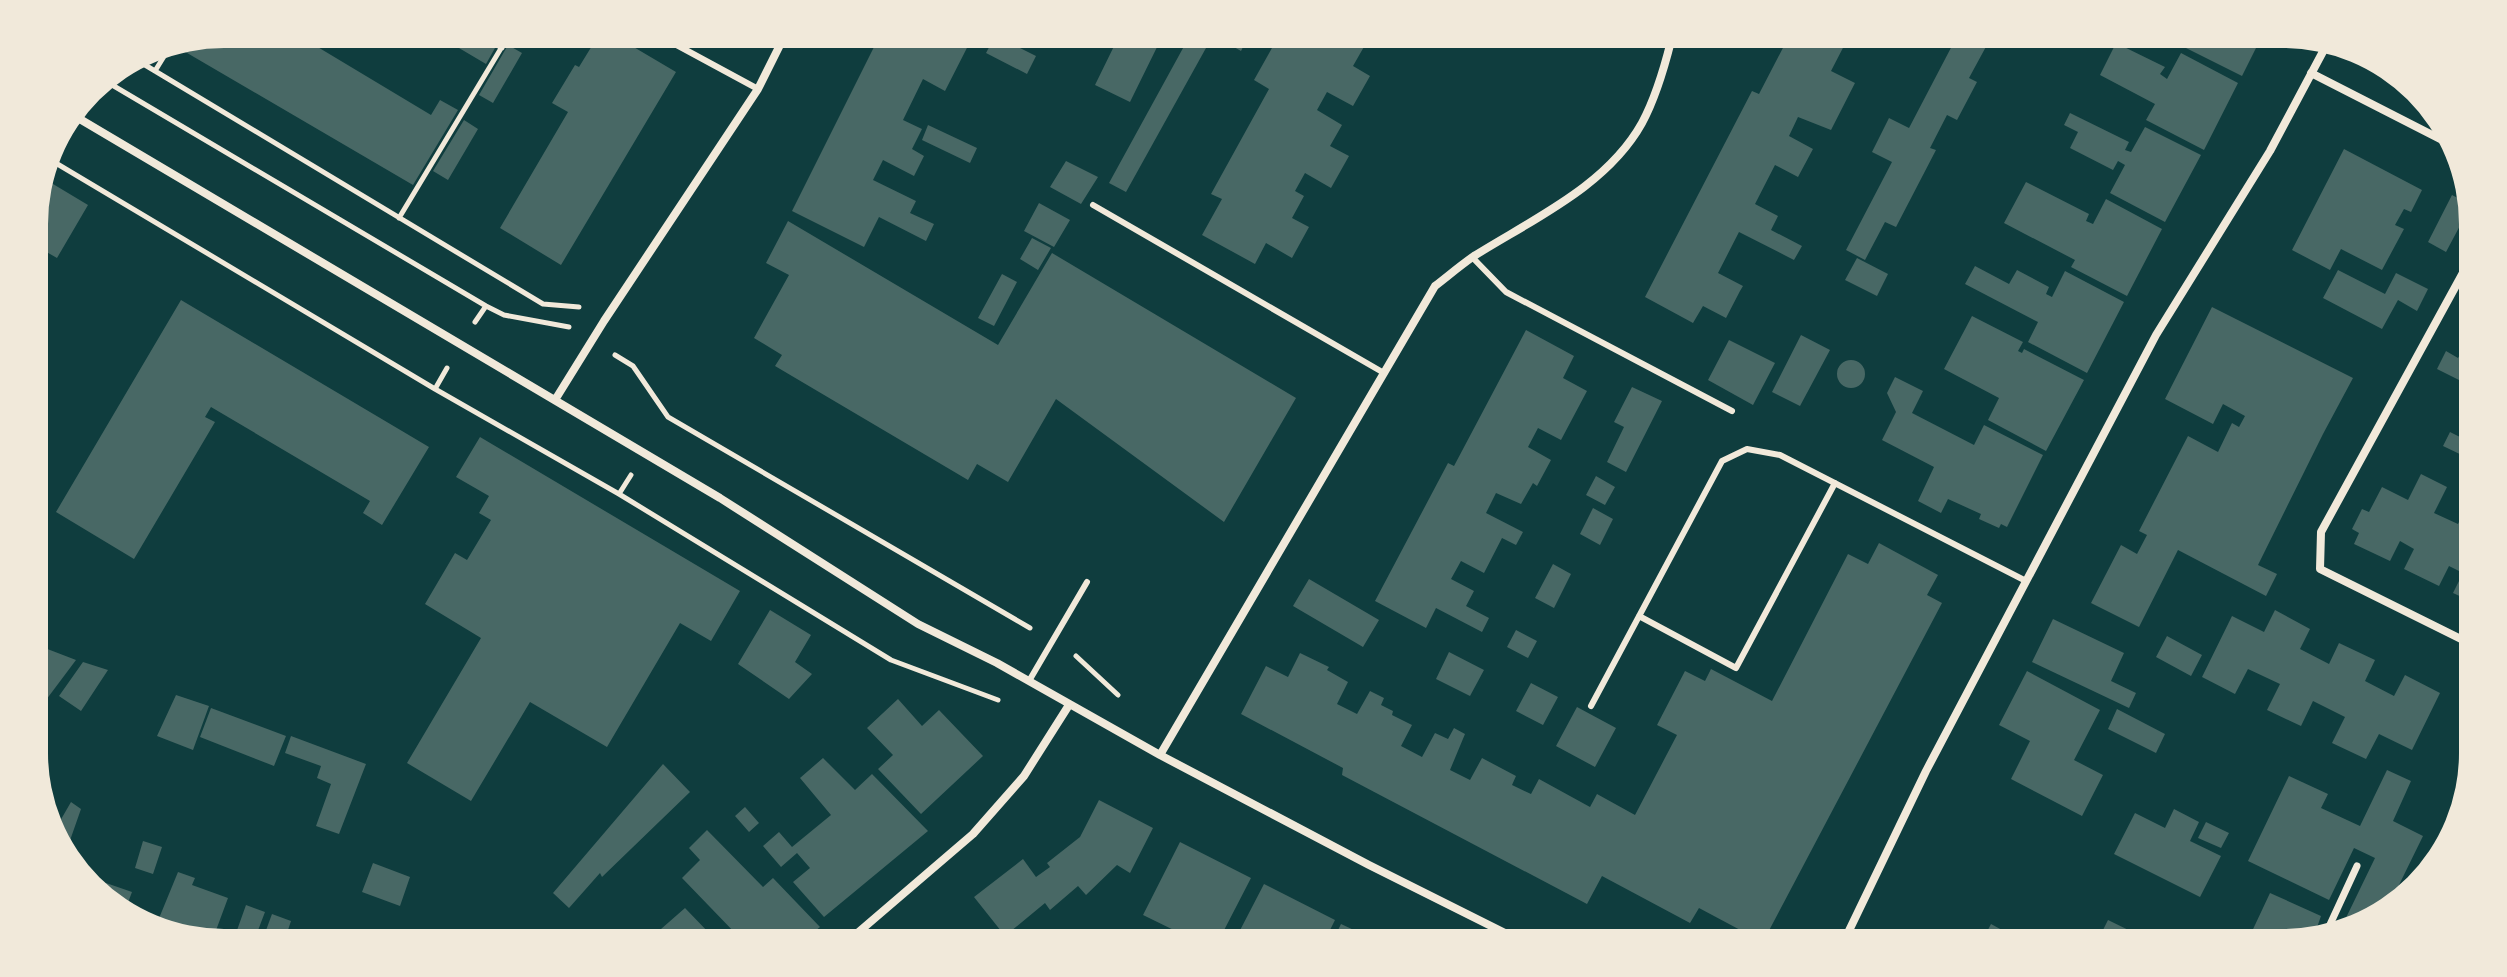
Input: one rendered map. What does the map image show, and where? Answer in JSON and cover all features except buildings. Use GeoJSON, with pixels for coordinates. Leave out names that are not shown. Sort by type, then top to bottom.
{"type":"FeatureCollection","features":[{"type":"Feature","properties":{"kind":"street"},"geometry":{"type":"LineString","coordinates":[[555,400],[758,89],[778,48]]}},
{"type":"Feature","properties":{"kind":"street"},"geometry":{"type":"LineString","coordinates":[[1160,755],[1435,286],[1472,257],[1570,197],[1613,161],[1642,124],[1661,79],[1669,48]]}},
{"type":"Feature","properties":{"kind":"street"},"geometry":{"type":"LineString","coordinates":[[1850,929],[1926,771],[2156,335],[2270,151],[2322,52]]}},
{"type":"Feature","properties":{"kind":"street"},"geometry":{"type":"LineString","coordinates":[[2311,73],[2435,137]]}},
{"type":"Feature","properties":{"kind":"street"},"geometry":{"type":"LineString","coordinates":[[82,120],[767,526],[918,624],[1382,872],[1497,929]]}},
{"type":"Feature","properties":{"kind":"street"},"geometry":{"type":"LineString","coordinates":[[2459,280],[2321,532],[2320,569],[2459,638]]}},
{"type":"Feature","properties":{"kind":"street"},"geometry":{"type":"LineString","coordinates":[[862,929],[973,834],[1024,776],[1069,705]]}},
{"type":"Feature","properties":{"kind":"street"},"geometry":{"type":"LineString","coordinates":[[2331,922],[2357,866]]}},
{"type":"Feature","properties":{"kind":"lane"},"geometry":{"type":"LineString","coordinates":[[682,48],[758,89]]}},
{"type":"Feature","properties":{"kind":"lane"},"geometry":{"type":"LineString","coordinates":[[1093,205],[1384,373]]}},
{"type":"Feature","properties":{"kind":"lane"},"geometry":{"type":"LineString","coordinates":[[1472,257],[1506,292],[1732,411]]}},
{"type":"Feature","properties":{"kind":"lane"},"geometry":{"type":"LineString","coordinates":[[1591,706],[1722,461],[1747,449],[1780,455],[2026,581]]}},
{"type":"Feature","properties":{"kind":"lane"},"geometry":{"type":"LineString","coordinates":[[1639,616],[1736,668],[1835,483]]}},
{"type":"Feature","properties":{"kind":"lane"},"geometry":{"type":"LineString","coordinates":[[1029,681],[1087,582]]}},
{"type":"Feature","properties":{"kind":"path"},"geometry":{"type":"LineString","coordinates":[[399,218],[502,48]]}},
{"type":"Feature","properties":{"kind":"path"},"geometry":{"type":"LineString","coordinates":[[155,71],[162,59]]}},
{"type":"Feature","properties":{"kind":"path"},"geometry":{"type":"LineString","coordinates":[[147,66],[543,304],[581,308],[604,321]]}},
{"type":"Feature","properties":{"kind":"path"},"geometry":{"type":"LineString","coordinates":[[59,165],[619,494],[891,660],[1004,702]]}}]}
